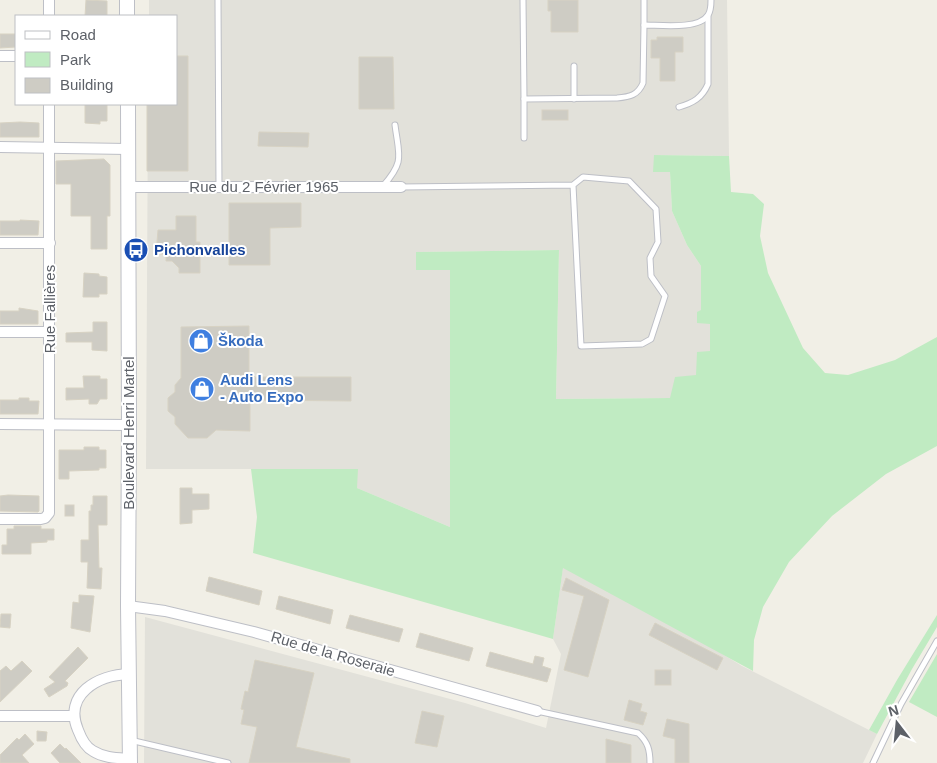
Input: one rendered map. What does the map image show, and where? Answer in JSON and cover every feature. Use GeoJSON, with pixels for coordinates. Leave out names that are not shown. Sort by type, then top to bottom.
{"type":"FeatureCollection","features":[{"type":"Feature","properties":{"kind":"street"},"geometry":{"type":"LineString","coordinates":[[49,0],[49,15]]}},
{"type":"Feature","properties":{"kind":"street"},"geometry":{"type":"LineString","coordinates":[[127,0],[127,15]]}},
{"type":"Feature","properties":{"kind":"street"},"geometry":{"type":"LineString","coordinates":[[0,56],[15,56]]}},
{"type":"Feature","properties":{"kind":"street","name":"Rue Fallières"},"geometry":{"type":"LineString","coordinates":[[0,519],[40,519],[45,518],[49,513],[49,105]]}},
{"type":"Feature","properties":{"kind":"street","name":"Boulevard Henri Martel"},"geometry":{"type":"LineString","coordinates":[[128,105],[128,606],[130,761]]}},
{"type":"Feature","properties":{"kind":"street"},"geometry":{"type":"LineString","coordinates":[[0,147],[128,149]]}},
{"type":"Feature","properties":{"kind":"street","name":"Rue du 2 Février 1965"},"geometry":{"type":"LineString","coordinates":[[127,187],[401,187]]}},
{"type":"Feature","properties":{"kind":"street"},"geometry":{"type":"LineString","coordinates":[[0,243],[50,243]]}},
{"type":"Feature","properties":{"kind":"street"},"geometry":{"type":"LineString","coordinates":[[0,332],[50,332]]}},
{"type":"Feature","properties":{"kind":"street"},"geometry":{"type":"LineString","coordinates":[[0,424],[129,425]]}},
{"type":"Feature","properties":{"kind":"street","name":"Rue de la Roseraie"},"geometry":{"type":"LineString","coordinates":[[128,606],[165,611],[254,632],[537,711]]}},
{"type":"Feature","properties":{"kind":"street"},"geometry":{"type":"LineString","coordinates":[[129,674],[116,674],[88,685],[75,705],[74,716],[82,740],[91,750],[102,756],[130,761]]}},
{"type":"Feature","properties":{"kind":"street"},"geometry":{"type":"LineString","coordinates":[[0,716],[74,716]]}},
{"type":"Feature","properties":{"kind":"lane"},"geometry":{"type":"LineString","coordinates":[[218,0],[220,188]]}},
{"type":"Feature","properties":{"kind":"lane"},"geometry":{"type":"LineString","coordinates":[[523,0],[524,138]]}},
{"type":"Feature","properties":{"kind":"lane"},"geometry":{"type":"LineString","coordinates":[[524,99],[617,98],[630,97],[640,91],[644,83],[644,0]]}},
{"type":"Feature","properties":{"kind":"lane"},"geometry":{"type":"LineString","coordinates":[[679,107],[697,100],[704,94],[708,84],[708,16],[711,0]]}},
{"type":"Feature","properties":{"kind":"lane"},"geometry":{"type":"LineString","coordinates":[[644,25],[694,24],[708,16]]}},
{"type":"Feature","properties":{"kind":"lane"},"geometry":{"type":"LineString","coordinates":[[574,66],[574,99]]}},
{"type":"Feature","properties":{"kind":"lane"},"geometry":{"type":"LineString","coordinates":[[382,186],[395,172],[399,158],[395,125]]}},
{"type":"Feature","properties":{"kind":"lane"},"geometry":{"type":"LineString","coordinates":[[401,187],[573,186],[583,177],[629,181],[656,209],[658,242],[650,258],[651,276],[665,296],[651,339],[642,344],[581,346],[573,186]]}},
{"type":"Feature","properties":{"kind":"lane"},"geometry":{"type":"LineString","coordinates":[[873,763],[900,704],[937,641]]}},
{"type":"Feature","properties":{"kind":"lane"},"geometry":{"type":"LineString","coordinates":[[537,711],[638,733],[646,740],[650,751],[650,763]]}},
{"type":"Feature","properties":{"kind":"lane"},"geometry":{"type":"LineString","coordinates":[[130,740],[228,763]]}},
{"type":"Feature","properties":{"kind":"shaded area"},"geometry":{"type":"Polygon","coordinates":[[[149,0],[727,0],[729,156],[654,155],[670,172],[672,211],[687,245],[701,266],[701,310],[697,323],[710,323],[710,351],[696,375],[671,398],[556,399],[559,250],[417,252],[416,270],[450,270],[450,527],[357,488],[357,469],[146,469],[148,105],[178,105],[178,15],[149,15],[149,0]]]}},
{"type":"Feature","properties":{"kind":"shaded area"},"geometry":{"type":"Polygon","coordinates":[[[563,567],[701,641],[742,666],[877,734],[863,763],[144,763],[145,617],[465,703],[546,728],[561,654],[553,639],[563,567]]]}},
{"type":"Feature","properties":{"kind":"green space"},"geometry":{"type":"Polygon","coordinates":[[[654,155],[729,156],[731,192],[753,194],[764,204],[760,236],[768,273],[803,348],[825,373],[848,375],[895,360],[937,337],[937,446],[886,474],[832,516],[789,562],[763,607],[754,640],[753,671],[563,568],[553,639],[253,553],[257,517],[251,469],[358,469],[357,488],[450,527],[450,270],[416,270],[416,252],[559,250],[556,399],[670,398],[675,377],[696,375],[697,352],[710,351],[710,324],[697,323],[697,312],[701,310],[701,266],[687,245],[672,211],[670,172],[653,172],[654,155]]]}},
{"type":"Feature","properties":{"kind":"green space"},"geometry":{"type":"Polygon","coordinates":[[[937,615],[937,627],[877,734],[869,730],[897,680],[937,615]]]}},
{"type":"Feature","properties":{"kind":"green space"},"geometry":{"type":"Polygon","coordinates":[[[937,654],[937,717],[909,702],[937,654]]]}},
{"type":"Feature","properties":{"kind":"building"},"geometry":{"type":"Polygon","coordinates":[[[86,0],[107,1],[107,15],[85,15],[86,0]]]}},
{"type":"Feature","properties":{"kind":"building"},"geometry":{"type":"Polygon","coordinates":[[[548,0],[578,0],[578,32],[551,32],[551,11],[548,11],[548,0]]]}},
{"type":"Feature","properties":{"kind":"building"},"geometry":{"type":"Polygon","coordinates":[[[0,34],[15,34],[15,47],[0,48],[0,34]]]}},
{"type":"Feature","properties":{"kind":"building"},"geometry":{"type":"Polygon","coordinates":[[[657,37],[683,37],[683,52],[675,52],[675,81],[660,81],[660,58],[651,58],[651,40],[657,40],[657,37]]]}},
{"type":"Feature","properties":{"kind":"building"},"geometry":{"type":"Polygon","coordinates":[[[178,56],[188,56],[188,171],[147,171],[147,105],[178,105],[178,56]]]}},
{"type":"Feature","properties":{"kind":"building"},"geometry":{"type":"Polygon","coordinates":[[[359,57],[393,57],[394,109],[359,109],[359,57]]]}},
{"type":"Feature","properties":{"kind":"building"},"geometry":{"type":"Polygon","coordinates":[[[85,105],[107,105],[107,121],[100,121],[100,124],[85,123],[85,105]]]}},
{"type":"Feature","properties":{"kind":"building"},"geometry":{"type":"Polygon","coordinates":[[[542,110],[568,110],[568,120],[542,120],[542,110]]]}},
{"type":"Feature","properties":{"kind":"building"},"geometry":{"type":"Polygon","coordinates":[[[0,123],[39,123],[39,137],[0,137],[0,123]]]}},
{"type":"Feature","properties":{"kind":"building"},"geometry":{"type":"Polygon","coordinates":[[[259,132],[309,133],[308,147],[258,146],[259,132]]]}},
{"type":"Feature","properties":{"kind":"building"},"geometry":{"type":"Polygon","coordinates":[[[104,159],[110,165],[110,216],[107,216],[107,249],[91,249],[91,216],[71,216],[71,184],[56,184],[56,161],[104,159]]]}},
{"type":"Feature","properties":{"kind":"building"},"geometry":{"type":"Polygon","coordinates":[[[229,203],[301,203],[301,227],[270,228],[270,265],[229,265],[229,203]]]}},
{"type":"Feature","properties":{"kind":"building"},"geometry":{"type":"Polygon","coordinates":[[[176,216],[196,216],[196,242],[200,242],[200,273],[179,273],[179,268],[172,261],[166,261],[166,254],[156,254],[158,230],[176,230],[176,216]]]}},
{"type":"Feature","properties":{"kind":"building"},"geometry":{"type":"Polygon","coordinates":[[[0,221],[39,221],[38,235],[0,235],[0,221]]]}},
{"type":"Feature","properties":{"kind":"building"},"geometry":{"type":"Polygon","coordinates":[[[84,273],[99,274],[99,276],[107,277],[107,294],[99,294],[99,297],[83,297],[84,273]]]}},
{"type":"Feature","properties":{"kind":"building"},"geometry":{"type":"Polygon","coordinates":[[[19,308],[38,311],[38,324],[0,324],[0,311],[19,311],[19,308]]]}},
{"type":"Feature","properties":{"kind":"building"},"geometry":{"type":"Polygon","coordinates":[[[93,322],[107,322],[107,351],[92,350],[92,342],[66,342],[66,333],[93,332],[93,322]]]}},
{"type":"Feature","properties":{"kind":"building"},"geometry":{"type":"Polygon","coordinates":[[[249,326],[249,377],[351,377],[351,401],[250,400],[250,431],[216,430],[207,438],[188,438],[175,424],[175,417],[168,411],[168,398],[175,392],[175,385],[181,378],[181,327],[249,326]]]}},
{"type":"Feature","properties":{"kind":"building"},"geometry":{"type":"Polygon","coordinates":[[[83,376],[100,376],[100,379],[107,379],[107,399],[100,399],[97,404],[89,404],[89,399],[66,400],[66,388],[84,388],[83,376]]]}},
{"type":"Feature","properties":{"kind":"building"},"geometry":{"type":"Polygon","coordinates":[[[19,398],[39,401],[38,414],[0,414],[0,400],[19,400],[19,398]]]}},
{"type":"Feature","properties":{"kind":"building"},"geometry":{"type":"Polygon","coordinates":[[[84,447],[99,447],[99,450],[106,450],[106,468],[69,471],[69,479],[59,479],[59,450],[84,450],[84,447]]]}},
{"type":"Feature","properties":{"kind":"building"},"geometry":{"type":"Polygon","coordinates":[[[180,488],[192,488],[192,494],[209,494],[209,509],[192,510],[192,523],[180,524],[180,488]]]}},
{"type":"Feature","properties":{"kind":"building"},"geometry":{"type":"Polygon","coordinates":[[[0,496],[39,496],[39,511],[0,511],[0,496]]]}},
{"type":"Feature","properties":{"kind":"building"},"geometry":{"type":"Polygon","coordinates":[[[93,496],[107,496],[107,525],[98,525],[99,568],[102,568],[101,589],[87,588],[88,562],[81,562],[81,540],[89,540],[89,511],[91,511],[91,505],[93,505],[93,496]]]}},
{"type":"Feature","properties":{"kind":"building"},"geometry":{"type":"Polygon","coordinates":[[[65,505],[74,505],[74,516],[65,516],[65,505]]]}},
{"type":"Feature","properties":{"kind":"building"},"geometry":{"type":"Polygon","coordinates":[[[14,526],[41,526],[41,529],[54,529],[54,540],[31,543],[31,554],[2,554],[2,545],[7,545],[7,529],[14,529],[14,526]]]}},
{"type":"Feature","properties":{"kind":"building"},"geometry":{"type":"Polygon","coordinates":[[[209,577],[262,591],[259,605],[206,591],[209,577]]]}},
{"type":"Feature","properties":{"kind":"building"},"geometry":{"type":"Polygon","coordinates":[[[566,578],[609,600],[588,677],[564,670],[584,596],[562,590],[566,578]]]}},
{"type":"Feature","properties":{"kind":"building"},"geometry":{"type":"Polygon","coordinates":[[[79,595],[94,596],[90,632],[71,628],[73,602],[79,603],[79,595]]]}},
{"type":"Feature","properties":{"kind":"building"},"geometry":{"type":"Polygon","coordinates":[[[279,596],[333,610],[330,624],[276,609],[279,596]]]}},
{"type":"Feature","properties":{"kind":"building"},"geometry":{"type":"Polygon","coordinates":[[[1,614],[11,614],[10,628],[0,627],[1,614]]]}},
{"type":"Feature","properties":{"kind":"building"},"geometry":{"type":"Polygon","coordinates":[[[350,615],[403,629],[399,642],[346,628],[350,615]]]}},
{"type":"Feature","properties":{"kind":"building"},"geometry":{"type":"Polygon","coordinates":[[[655,623],[723,658],[717,670],[649,635],[655,623]]]}},
{"type":"Feature","properties":{"kind":"building"},"geometry":{"type":"Polygon","coordinates":[[[420,633],[473,648],[469,661],[416,647],[420,633]]]}},
{"type":"Feature","properties":{"kind":"building"},"geometry":{"type":"Polygon","coordinates":[[[78,647],[88,658],[65,681],[68,683],[67,686],[49,697],[44,689],[55,682],[49,677],[78,647]]]}},
{"type":"Feature","properties":{"kind":"building"},"geometry":{"type":"Polygon","coordinates":[[[490,652],[533,664],[535,656],[544,658],[542,666],[551,669],[547,682],[486,666],[490,652]]]}},
{"type":"Feature","properties":{"kind":"building"},"geometry":{"type":"Polygon","coordinates":[[[255,660],[314,673],[296,747],[350,759],[350,763],[249,763],[257,727],[241,724],[244,710],[241,709],[245,691],[248,692],[255,660]]]}},
{"type":"Feature","properties":{"kind":"building"},"geometry":{"type":"Polygon","coordinates":[[[22,661],[32,671],[0,702],[0,671],[6,666],[11,671],[22,661]]]}},
{"type":"Feature","properties":{"kind":"building"},"geometry":{"type":"Polygon","coordinates":[[[655,670],[671,670],[671,685],[655,685],[655,670]]]}},
{"type":"Feature","properties":{"kind":"building"},"geometry":{"type":"Polygon","coordinates":[[[629,700],[642,704],[640,711],[647,713],[643,725],[624,720],[629,700]]]}},
{"type":"Feature","properties":{"kind":"building"},"geometry":{"type":"Polygon","coordinates":[[[422,711],[444,716],[437,747],[415,743],[422,711]]]}},
{"type":"Feature","properties":{"kind":"building"},"geometry":{"type":"Polygon","coordinates":[[[667,719],[689,724],[689,763],[675,763],[675,739],[663,736],[667,719]]]}},
{"type":"Feature","properties":{"kind":"building"},"geometry":{"type":"Polygon","coordinates":[[[37,731],[47,732],[46,741],[37,741],[37,731]]]}},
{"type":"Feature","properties":{"kind":"building"},"geometry":{"type":"Polygon","coordinates":[[[25,734],[34,744],[22,755],[29,763],[0,763],[0,755],[17,738],[19,740],[25,734]]]}},
{"type":"Feature","properties":{"kind":"building"},"geometry":{"type":"Polygon","coordinates":[[[606,739],[631,745],[631,763],[606,763],[606,739]]]}},
{"type":"Feature","properties":{"kind":"building"},"geometry":{"type":"Polygon","coordinates":[[[60,744],[81,763],[60,763],[51,753],[60,744]]]}},
{"type":"Feature","properties":{"kind":"place","name":"Pichonvalles"},"geometry":{"type":"Point","coordinates":[136,250]}},
{"type":"Feature","properties":{"kind":"place","name":"Škoda"},"geometry":{"type":"Point","coordinates":[201,341]}},
{"type":"Feature","properties":{"kind":"place","name":"Audi Lens - Auto Expo"},"geometry":{"type":"Point","coordinates":[202,389]}}]}
